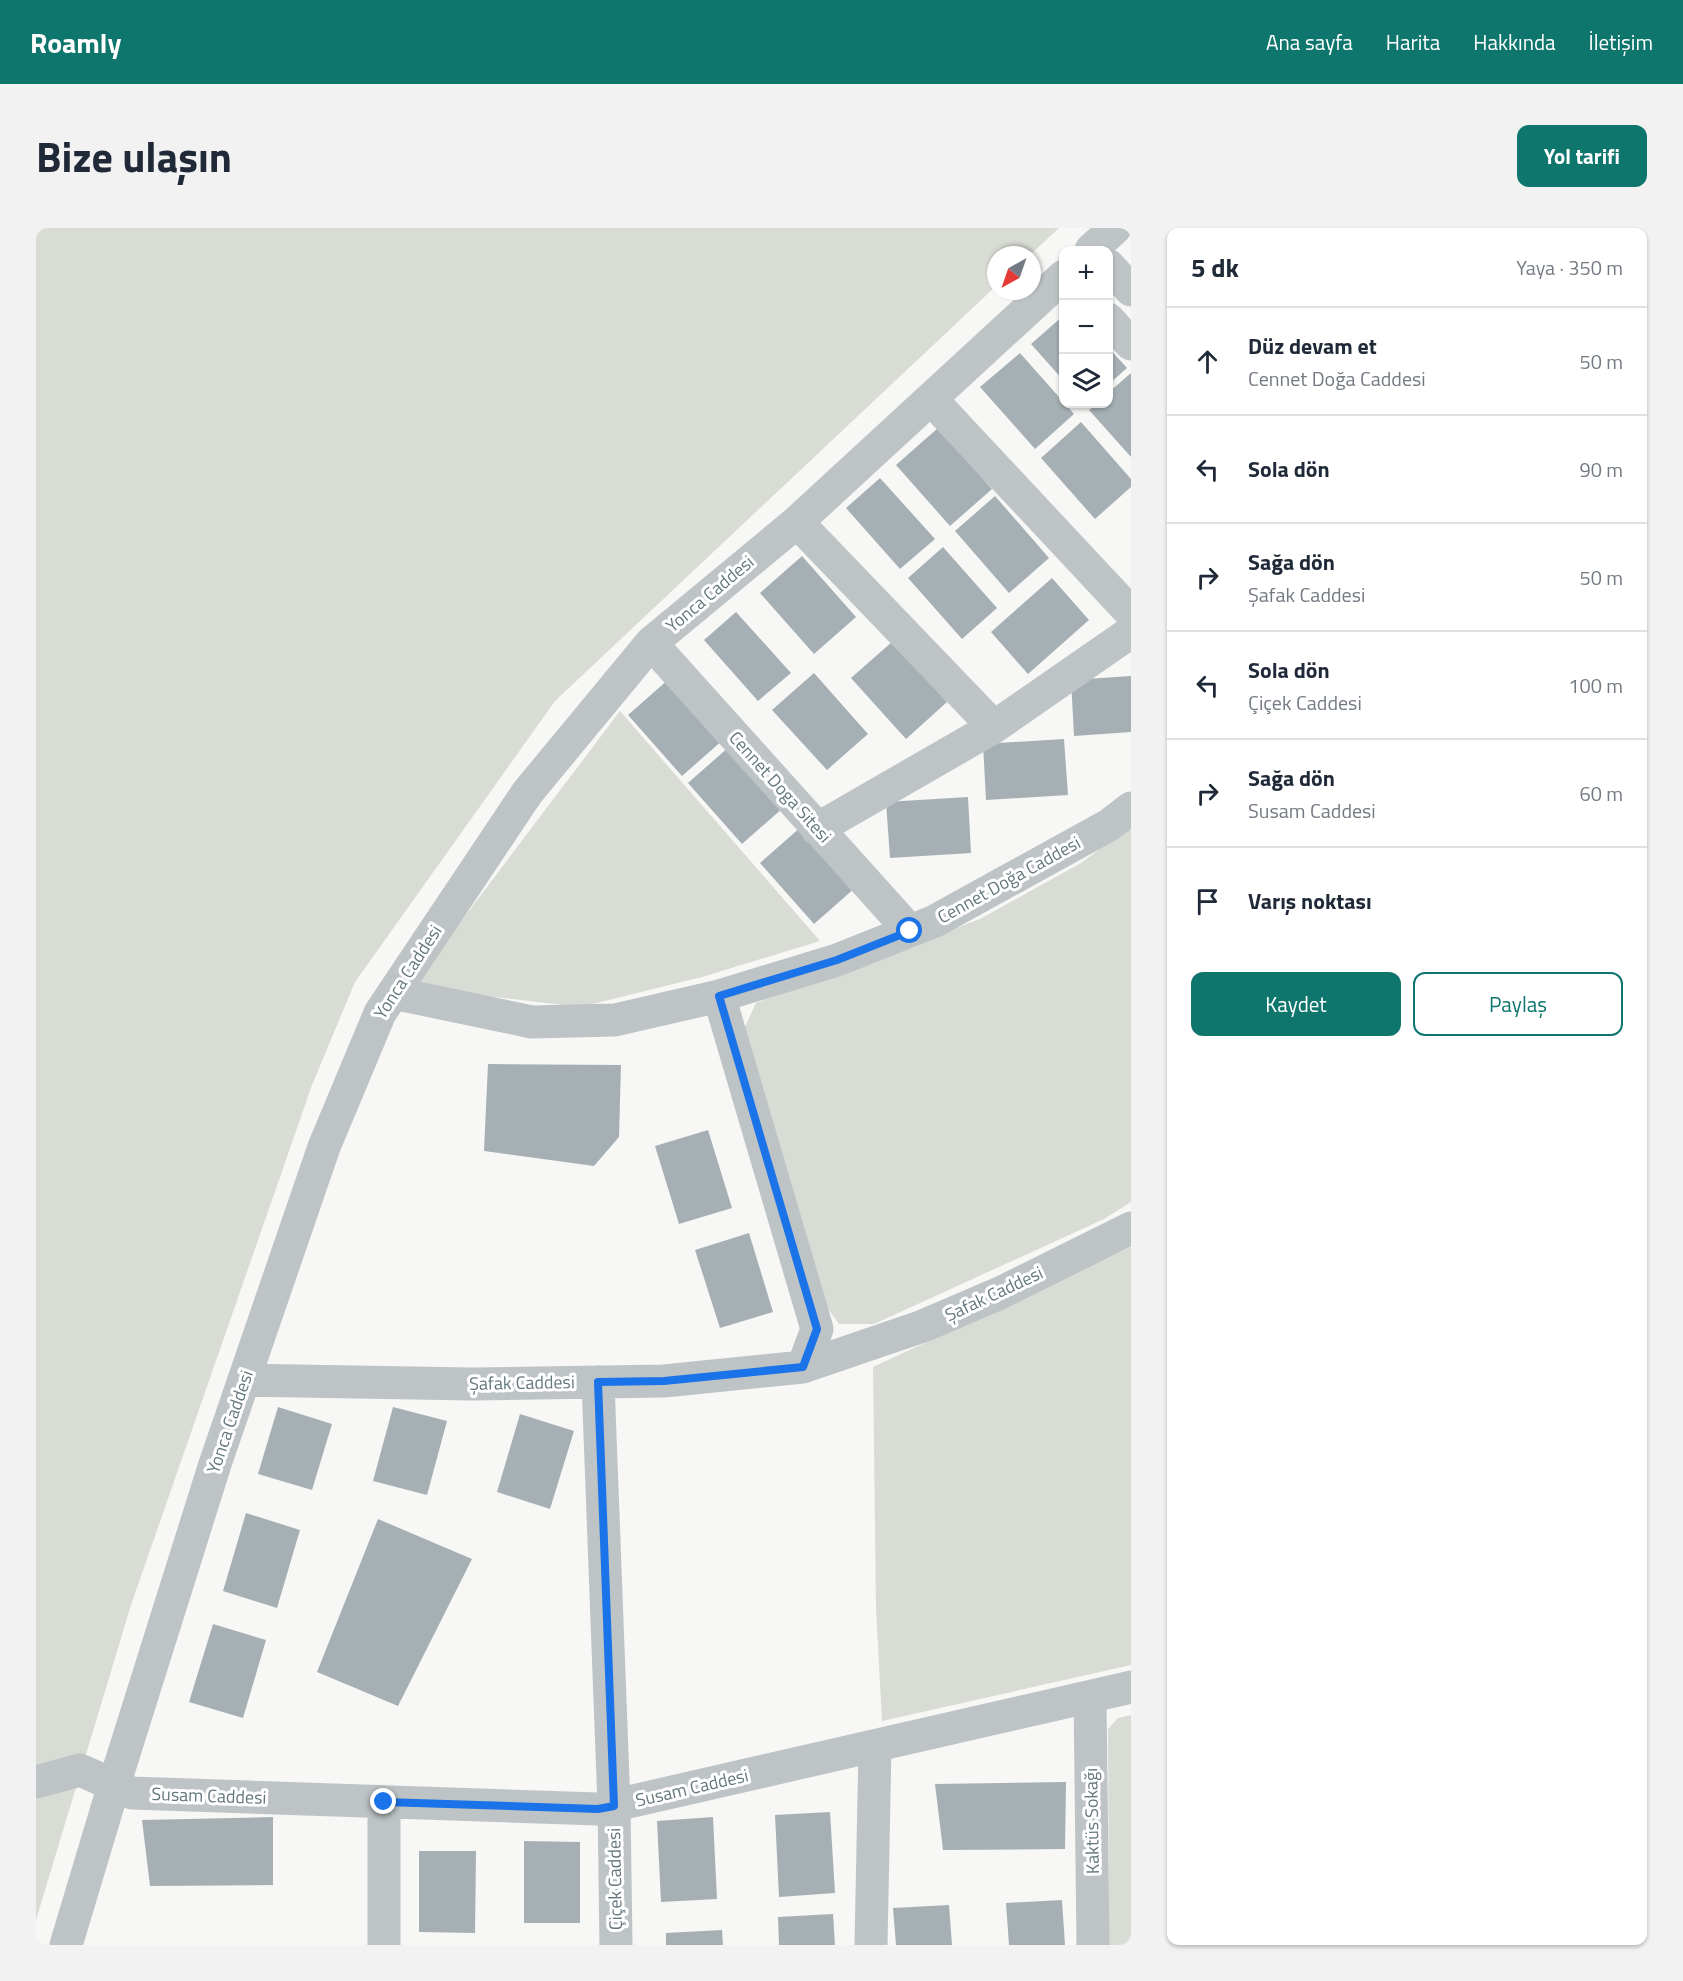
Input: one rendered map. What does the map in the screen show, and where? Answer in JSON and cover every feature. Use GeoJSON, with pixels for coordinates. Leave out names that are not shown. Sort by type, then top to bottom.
{"type":"FeatureCollection","features":[{"type":"Feature","properties":{"kind":"street"},"geometry":{"type":"LineString","coordinates":[[1113,266],[1131,290]]}},
{"type":"Feature","properties":{"kind":"street","name":"Yonca Caddesi"},"geometry":{"type":"LineString","coordinates":[[73,1944],[114,1785],[212,1475],[324,1147],[380,1013],[527,793],[651,643],[797,522],[1059,281]]}},
{"type":"Feature","properties":{"kind":"street"},"geometry":{"type":"LineString","coordinates":[[1113,324],[1131,344]]}},
{"type":"Feature","properties":{"kind":"street"},"geometry":{"type":"LineString","coordinates":[[931,399],[1131,613]]}},
{"type":"Feature","properties":{"kind":"street"},"geometry":{"type":"LineString","coordinates":[[797,522],[994,727]]}},
{"type":"Feature","properties":{"kind":"street"},"geometry":{"type":"LineString","coordinates":[[818,829],[994,727],[1131,632]]}},
{"type":"Feature","properties":{"kind":"street","name":"Cennet Doga Sitesi"},"geometry":{"type":"LineString","coordinates":[[651,643],[910,931]]}},
{"type":"Feature","properties":{"kind":"street","name":"Cennet Doğa Caddesi"},"geometry":{"type":"LineString","coordinates":[[393,993],[532,1022],[615,1020],[719,996],[837,960],[935,921],[1098,831],[1131,808]]}},
{"type":"Feature","properties":{"kind":"street"},"geometry":{"type":"LineString","coordinates":[[719,996],[817,1329],[803,1367]]}},
{"type":"Feature","properties":{"kind":"street","name":"Şafak Caddesi"},"geometry":{"type":"LineString","coordinates":[[244,1380],[471,1384],[664,1381],[803,1367],[924,1326],[1000,1293],[1131,1228]]}},
{"type":"Feature","properties":{"kind":"street","name":"Çiçek Caddesi"},"geometry":{"type":"LineString","coordinates":[[598,1382],[614,1806],[616,1945]]}},
{"type":"Feature","properties":{"kind":"street","name":"Susam Caddesi"},"geometry":{"type":"LineString","coordinates":[[36,1782],[80,1770],[132,1793],[598,1809],[1131,1687]]}},
{"type":"Feature","properties":{"kind":"street","name":"Kaktüs Sokağı"},"geometry":{"type":"LineString","coordinates":[[1090,1697],[1093,1945]]}},
{"type":"Feature","properties":{"kind":"street"},"geometry":{"type":"LineString","coordinates":[[871,1945],[875,1746]]}},
{"type":"Feature","properties":{"kind":"street"},"geometry":{"type":"LineString","coordinates":[[384,1802],[384,1945]]}},
{"type":"Feature","properties":{"kind":"shaded area"},"geometry":{"type":"Polygon","coordinates":[[[36,228],[1059,228],[1040,246],[987,246],[987,294],[555,701],[355,982],[312,1085],[131,1605],[36,1920],[36,228]]]}},
{"type":"Feature","properties":{"kind":"shaded area"},"geometry":{"type":"Polygon","coordinates":[[[620,711],[820,941],[702,977],[580,1007],[487,996],[415,982],[620,711]]]}},
{"type":"Feature","properties":{"kind":"shaded area"},"geometry":{"type":"Polygon","coordinates":[[[1131,826],[1131,1202],[1104,1219],[874,1324],[839,1324],[821,1299],[743,1031],[756,1003],[980,919],[1081,863],[1131,826]]]}},
{"type":"Feature","properties":{"kind":"shaded area"},"geometry":{"type":"Polygon","coordinates":[[[1131,1247],[1131,1665],[882,1721],[876,1608],[873,1367],[1131,1247]]]}},
{"type":"Feature","properties":{"kind":"shaded area"},"geometry":{"type":"Polygon","coordinates":[[[1131,1715],[1131,1945],[1109,1945],[1108,1729],[1118,1718],[1131,1715]]]}},
{"type":"Feature","properties":{"kind":"building"},"geometry":{"type":"Polygon","coordinates":[[[1059,319],[1059,375],[1031,344],[1059,319]]]}},
{"type":"Feature","properties":{"kind":"building"},"geometry":{"type":"Polygon","coordinates":[[[1020,353],[1059,397],[1059,408],[1069,408],[1074,414],[1035,449],[980,387],[1020,353]]]}},
{"type":"Feature","properties":{"kind":"building"},"geometry":{"type":"Polygon","coordinates":[[[1113,353],[1127,368],[1113,381],[1113,353]]]}},
{"type":"Feature","properties":{"kind":"building"},"geometry":{"type":"Polygon","coordinates":[[[1131,373],[1131,457],[1089,410],[1113,408],[1113,389],[1131,373]]]}},
{"type":"Feature","properties":{"kind":"building"},"geometry":{"type":"Polygon","coordinates":[[[1081,422],[1131,479],[1131,487],[1095,519],[1041,458],[1081,422]]]}},
{"type":"Feature","properties":{"kind":"building"},"geometry":{"type":"Polygon","coordinates":[[[938,428],[992,489],[950,526],[896,465],[938,428]]]}},
{"type":"Feature","properties":{"kind":"building"},"geometry":{"type":"Polygon","coordinates":[[[880,478],[935,539],[900,569],[846,508],[880,478]]]}},
{"type":"Feature","properties":{"kind":"building"},"geometry":{"type":"Polygon","coordinates":[[[995,496],[1049,558],[1009,593],[955,531],[995,496]]]}},
{"type":"Feature","properties":{"kind":"building"},"geometry":{"type":"Polygon","coordinates":[[[943,547],[997,608],[962,639],[908,578],[943,547]]]}},
{"type":"Feature","properties":{"kind":"building"},"geometry":{"type":"Polygon","coordinates":[[[802,556],[856,617],[814,654],[760,593],[802,556]]]}},
{"type":"Feature","properties":{"kind":"building"},"geometry":{"type":"Polygon","coordinates":[[[1052,578],[1089,620],[1028,674],[991,632],[1052,578]]]}},
{"type":"Feature","properties":{"kind":"building"},"geometry":{"type":"Polygon","coordinates":[[[736,612],[791,673],[758,701],[704,640],[736,612]]]}},
{"type":"Feature","properties":{"kind":"building"},"geometry":{"type":"Polygon","coordinates":[[[893,641],[947,702],[906,739],[851,678],[893,641]]]}},
{"type":"Feature","properties":{"kind":"building"},"geometry":{"type":"Polygon","coordinates":[[[814,673],[868,734],[827,770],[772,710],[814,673]]]}},
{"type":"Feature","properties":{"kind":"building"},"geometry":{"type":"Polygon","coordinates":[[[1131,676],[1131,732],[1074,736],[1071,680],[1131,676]]]}},
{"type":"Feature","properties":{"kind":"building"},"geometry":{"type":"Polygon","coordinates":[[[670,678],[724,739],[682,776],[628,715],[670,678]]]}},
{"type":"Feature","properties":{"kind":"building"},"geometry":{"type":"Polygon","coordinates":[[[1064,739],[1068,795],[986,800],[983,744],[1064,739]]]}},
{"type":"Feature","properties":{"kind":"building"},"geometry":{"type":"Polygon","coordinates":[[[730,746],[784,807],[742,844],[688,783],[730,746]]]}},
{"type":"Feature","properties":{"kind":"building"},"geometry":{"type":"Polygon","coordinates":[[[968,797],[971,853],[890,858],[886,802],[968,797]]]}},
{"type":"Feature","properties":{"kind":"building"},"geometry":{"type":"Polygon","coordinates":[[[802,826],[856,887],[814,924],[760,863],[802,826]]]}},
{"type":"Feature","properties":{"kind":"building"},"geometry":{"type":"Polygon","coordinates":[[[488,1064],[621,1065],[619,1137],[594,1166],[484,1151],[488,1064]]]}},
{"type":"Feature","properties":{"kind":"building"},"geometry":{"type":"Polygon","coordinates":[[[708,1130],[732,1208],[679,1224],[655,1146],[708,1130]]]}},
{"type":"Feature","properties":{"kind":"building"},"geometry":{"type":"Polygon","coordinates":[[[749,1233],[773,1312],[720,1328],[695,1250],[749,1233]]]}},
{"type":"Feature","properties":{"kind":"building"},"geometry":{"type":"Polygon","coordinates":[[[278,1407],[332,1424],[312,1490],[258,1474],[278,1407]]]}},
{"type":"Feature","properties":{"kind":"building"},"geometry":{"type":"Polygon","coordinates":[[[393,1407],[447,1421],[427,1495],[373,1481],[393,1407]]]}},
{"type":"Feature","properties":{"kind":"building"},"geometry":{"type":"Polygon","coordinates":[[[520,1414],[574,1431],[550,1509],[497,1492],[520,1414]]]}},
{"type":"Feature","properties":{"kind":"building"},"geometry":{"type":"Polygon","coordinates":[[[246,1513],[300,1530],[277,1608],[223,1591],[246,1513]]]}},
{"type":"Feature","properties":{"kind":"building"},"geometry":{"type":"Polygon","coordinates":[[[378,1519],[472,1559],[398,1706],[317,1672],[378,1519]]]}},
{"type":"Feature","properties":{"kind":"building"},"geometry":{"type":"Polygon","coordinates":[[[213,1624],[266,1640],[243,1718],[189,1702],[213,1624]]]}},
{"type":"Feature","properties":{"kind":"building"},"geometry":{"type":"Polygon","coordinates":[[[1066,1782],[1065,1849],[943,1850],[935,1784],[1066,1782]]]}},
{"type":"Feature","properties":{"kind":"building"},"geometry":{"type":"Polygon","coordinates":[[[830,1812],[835,1893],[779,1897],[775,1815],[830,1812]]]}},
{"type":"Feature","properties":{"kind":"building"},"geometry":{"type":"Polygon","coordinates":[[[273,1817],[273,1885],[150,1886],[142,1820],[273,1817]]]}},
{"type":"Feature","properties":{"kind":"building"},"geometry":{"type":"Polygon","coordinates":[[[713,1817],[717,1899],[661,1902],[657,1821],[713,1817]]]}},
{"type":"Feature","properties":{"kind":"building"},"geometry":{"type":"Polygon","coordinates":[[[524,1841],[580,1842],[580,1923],[524,1923],[524,1841]]]}},
{"type":"Feature","properties":{"kind":"building"},"geometry":{"type":"Polygon","coordinates":[[[419,1851],[476,1851],[475,1933],[419,1932],[419,1851]]]}},
{"type":"Feature","properties":{"kind":"building"},"geometry":{"type":"Polygon","coordinates":[[[1062,1900],[1065,1945],[1009,1945],[1006,1903],[1062,1900]]]}},
{"type":"Feature","properties":{"kind":"building"},"geometry":{"type":"Polygon","coordinates":[[[949,1905],[952,1945],[896,1945],[893,1908],[949,1905]]]}},
{"type":"Feature","properties":{"kind":"building"},"geometry":{"type":"Polygon","coordinates":[[[833,1914],[835,1945],[779,1945],[778,1917],[833,1914]]]}},
{"type":"Feature","properties":{"kind":"building"},"geometry":{"type":"Polygon","coordinates":[[[722,1930],[723,1945],[666,1945],[666,1933],[722,1930]]]}},
{"type":"Feature","properties":{"kind":"route"},"geometry":{"type":"LineString","coordinates":[[384,1802],[598,1809],[614,1806],[598,1382],[664,1381],[803,1367],[817,1329],[719,996],[837,960],[910,931]]}}]}
